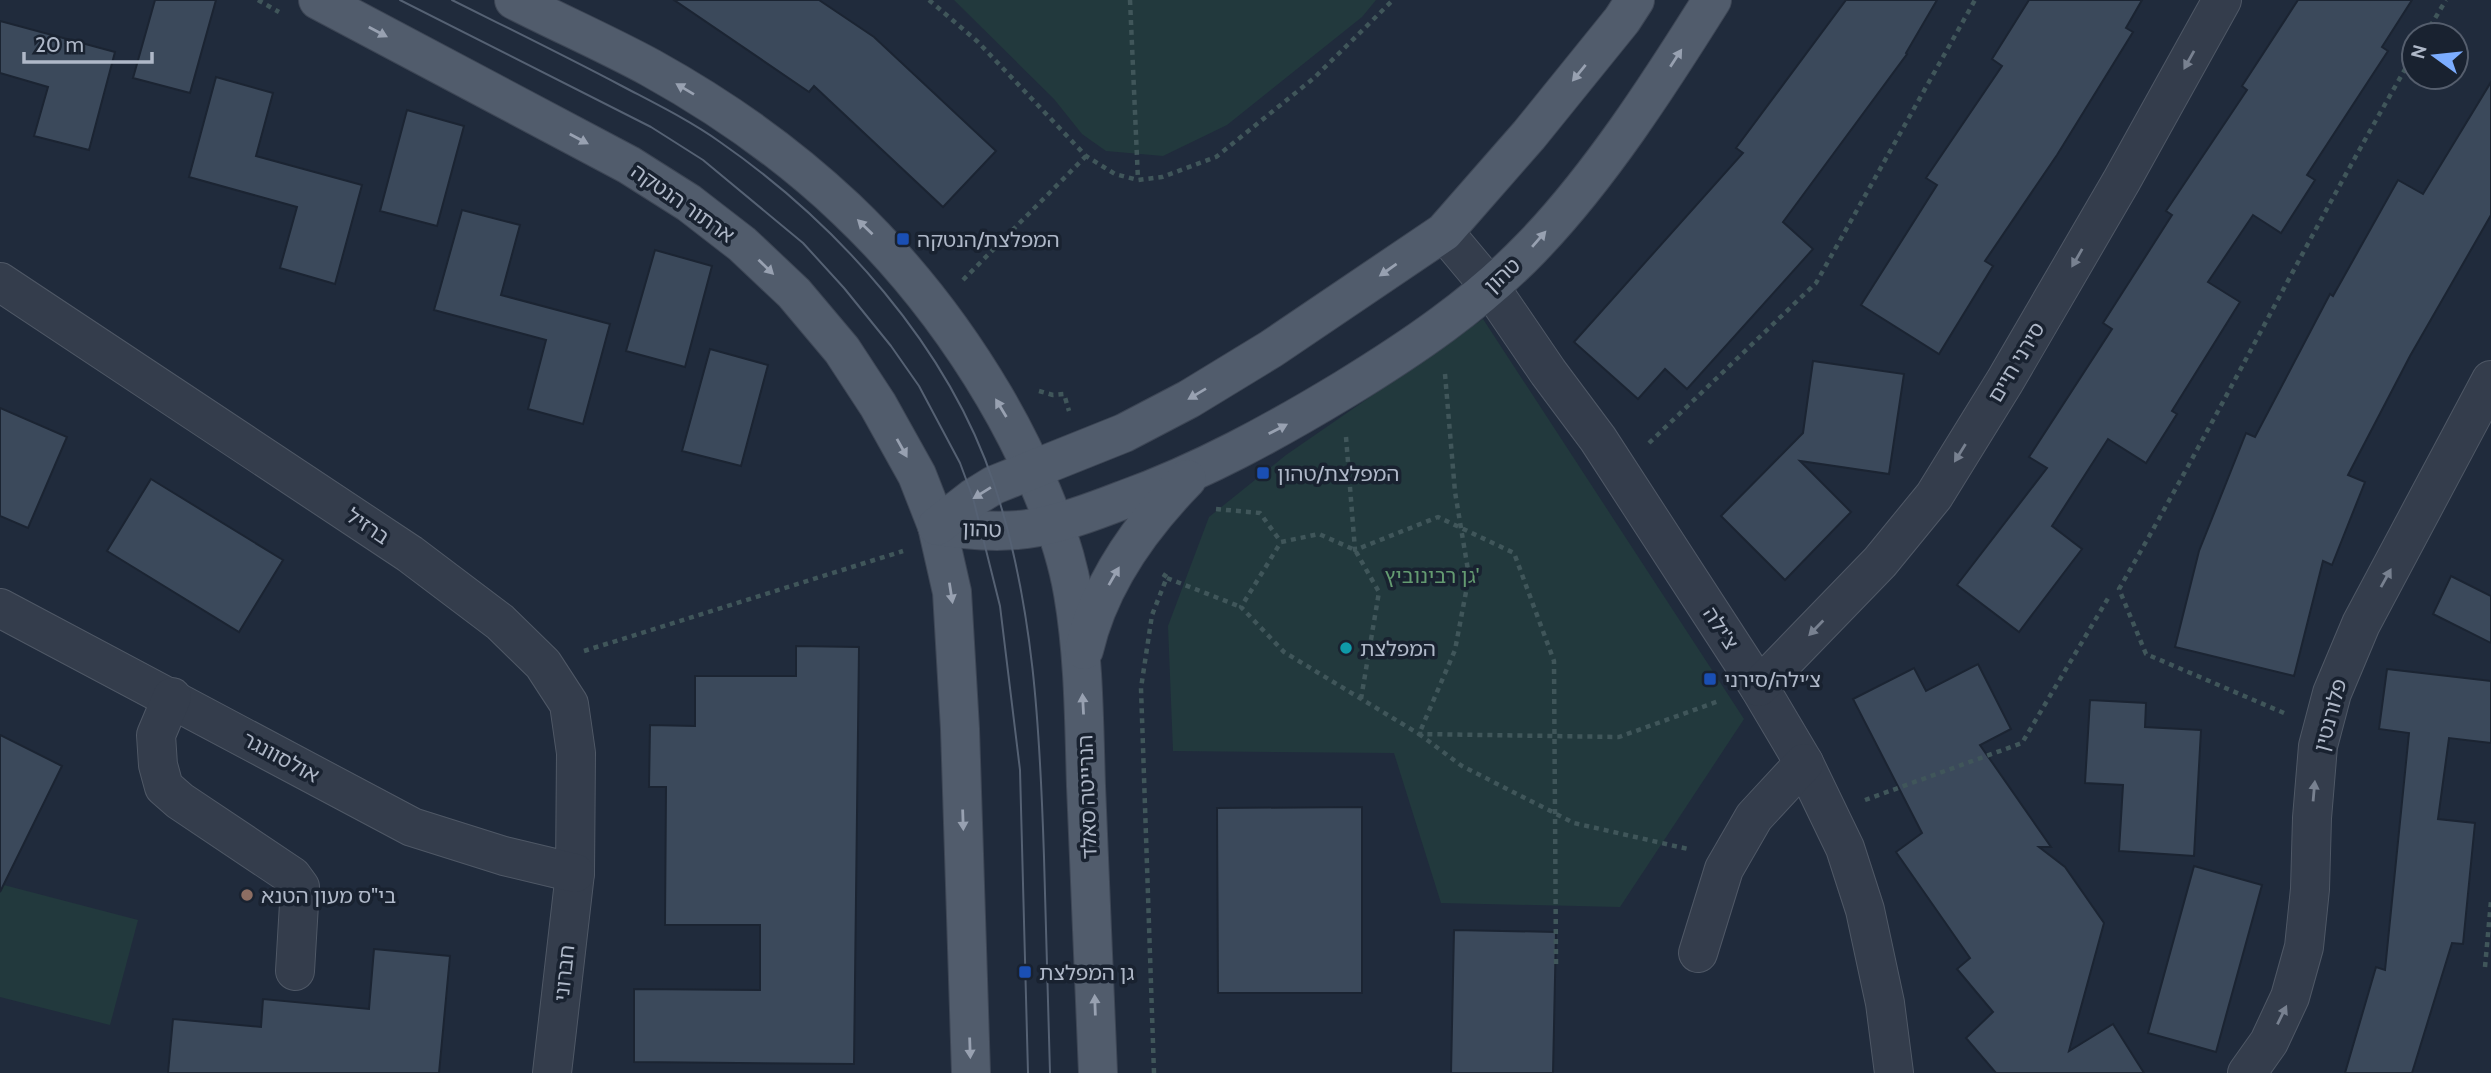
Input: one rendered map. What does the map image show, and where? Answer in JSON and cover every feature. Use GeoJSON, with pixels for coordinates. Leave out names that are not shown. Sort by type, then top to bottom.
{"type":"FeatureCollection","features":[{"type":"Feature","properties":{"kind":"main road","name":"ארתור הנטקה"},"geometry":{"type":"LineString","coordinates":[[318,0],[629,165],[690,204],[742,244],[794,293],[842,350],[878,405],[917,475],[923,538]]}},
{"type":"Feature","properties":{"kind":"main road"},"geometry":{"type":"LineString","coordinates":[[514,0],[650,68],[708,103],[769,143],[829,192],[888,250],[935,305],[974,362],[1008,420],[1032,469],[1052,524]]}},
{"type":"Feature","properties":{"kind":"main road","name":"טהון"},"geometry":{"type":"LineString","coordinates":[[923,538],[994,485],[1125,433],[1189,399],[1271,349],[1444,232],[1529,135],[1622,20],[1635,0]]}},
{"type":"Feature","properties":{"kind":"main road","name":"טהון"},"geometry":{"type":"LineString","coordinates":[[923,538],[972,530],[1007,531],[1052,524],[1154,489],[1291,422],[1440,326],[1490,287],[1532,247],[1584,187],[1673,63],[1712,0]]}},
{"type":"Feature","properties":{"kind":"main road"},"geometry":{"type":"LineString","coordinates":[[1081,663],[1087,637],[1103,595],[1128,553],[1163,504],[1195,471]]}},
{"type":"Feature","properties":{"kind":"main road","name":"הנרייטה סאלד"},"geometry":{"type":"LineString","coordinates":[[1052,524],[1073,592],[1081,663],[1098,1073]]}},
{"type":"Feature","properties":{"kind":"main road"},"geometry":{"type":"LineString","coordinates":[[923,538],[951,592],[956,641],[971,1073]]}},
{"type":"Feature","properties":{"kind":"street","name":"סירני חיים"},"geometry":{"type":"LineString","coordinates":[[1759,687],[1880,562],[1934,496],[2005,381],[2122,180],[2222,0]]}},
{"type":"Feature","properties":{"kind":"street","name":"צ'ילה"},"geometry":{"type":"LineString","coordinates":[[1444,232],[1490,287],[1619,471],[1759,687],[1804,763],[1845,848],[1865,910],[1885,1003],[1894,1073]]}},
{"type":"Feature","properties":{"kind":"street","name":"ברזיל"},"geometry":{"type":"LineString","coordinates":[[0,282],[410,554],[500,622],[543,664],[569,704],[576,753],[575,873]]}},
{"type":"Feature","properties":{"kind":"street","name":"פלורנטין"},"geometry":{"type":"LineString","coordinates":[[2247,1073],[2269,1042],[2290,997],[2304,947],[2318,746],[2332,693],[2361,624],[2491,380]]}},
{"type":"Feature","properties":{"kind":"street","name":"אולסוונגר"},"geometry":{"type":"LineString","coordinates":[[0,608],[412,827],[504,856],[575,873]]}},
{"type":"Feature","properties":{"kind":"street"},"geometry":{"type":"LineString","coordinates":[[172,698],[156,735],[158,765],[164,787],[180,801],[292,876],[300,887],[295,971]]}},
{"type":"Feature","properties":{"kind":"street"},"geometry":{"type":"LineString","coordinates":[[1698,953],[1724,869],[1730,858],[1754,817],[1804,763]]}},
{"type":"Feature","properties":{"kind":"street","name":"חברוני"},"geometry":{"type":"LineString","coordinates":[[552,1073],[575,873]]}},
{"type":"Feature","properties":{"kind":"path"},"geometry":{"type":"LineString","coordinates":[[929,0],[978,42],[1086,156],[1115,174],[1138,180],[1163,177],[1216,158],[1314,78],[1393,0]]}},
{"type":"Feature","properties":{"kind":"path"},"geometry":{"type":"LineString","coordinates":[[1130,0],[1138,180]]}},
{"type":"Feature","properties":{"kind":"path"},"geometry":{"type":"LineString","coordinates":[[1619,471],[1816,283],[1975,0]]}},
{"type":"Feature","properties":{"kind":"path"},"geometry":{"type":"LineString","coordinates":[[2433,21],[2446,0]]}},
{"type":"Feature","properties":{"kind":"path"},"geometry":{"type":"LineString","coordinates":[[2287,714],[2146,654],[2119,589],[2186,472],[2348,167],[2400,78]]}},
{"type":"Feature","properties":{"kind":"path"},"geometry":{"type":"LineString","coordinates":[[958,285],[1086,156]]}},
{"type":"Feature","properties":{"kind":"path"},"geometry":{"type":"LineString","coordinates":[[1419,734],[1455,650],[1469,576],[1455,492],[1440,326]]}},
{"type":"Feature","properties":{"kind":"path"},"geometry":{"type":"LineString","coordinates":[[1343,390],[1355,550],[1380,592],[1361,699]]}},
{"type":"Feature","properties":{"kind":"path"},"geometry":{"type":"LineString","coordinates":[[1163,504],[1260,513],[1281,542]]}},
{"type":"Feature","properties":{"kind":"path"},"geometry":{"type":"LineString","coordinates":[[1241,607],[1281,542],[1319,534],[1355,550],[1437,517],[1514,553],[1554,661],[1556,964]]}},
{"type":"Feature","properties":{"kind":"path"},"geometry":{"type":"LineString","coordinates":[[543,664],[923,538]]}},
{"type":"Feature","properties":{"kind":"path"},"geometry":{"type":"LineString","coordinates":[[1128,553],[1167,578],[1241,607],[1284,652],[1419,734],[1462,766],[1574,823],[1730,858]]}},
{"type":"Feature","properties":{"kind":"path"},"geometry":{"type":"LineString","coordinates":[[1154,1073],[1140,688],[1152,615],[1167,578]]}},
{"type":"Feature","properties":{"kind":"path"},"geometry":{"type":"LineString","coordinates":[[1828,813],[2022,743],[2110,595]]}},
{"type":"Feature","properties":{"kind":"path"},"geometry":{"type":"LineString","coordinates":[[1419,734],[1619,737],[1759,687]]}},
{"type":"Feature","properties":{"kind":"path"},"geometry":{"type":"LineString","coordinates":[[2485,967],[2491,901]]}},
{"type":"Feature","properties":{"kind":"green space"},"geometry":{"type":"Polygon","coordinates":[[[954,0],[1376,0],[1362,17],[1227,125],[1163,156],[1106,151],[1082,134],[1054,99],[954,0]]]}},
{"type":"Feature","properties":{"kind":"green space","name":"גן רבינוביץ'"},"geometry":{"type":"Polygon","coordinates":[[[1483,319],[1744,719],[1620,907],[1441,903],[1394,753],[1173,751],[1168,626],[1209,517],[1286,455],[1483,319]]]}},
{"type":"Feature","properties":{"kind":"green space"},"geometry":{"type":"Polygon","coordinates":[[[0,884],[138,920],[110,1025],[0,997],[0,884]]]}},
{"type":"Feature","properties":{"kind":"building"},"geometry":{"type":"Polygon","coordinates":[[[155,0],[216,0],[190,93],[133,78],[155,0]]]}},
{"type":"Feature","properties":{"kind":"building"},"geometry":{"type":"Polygon","coordinates":[[[674,0],[819,0],[874,37],[996,151],[943,207],[814,86],[809,92],[674,0]]]}},
{"type":"Feature","properties":{"kind":"building"},"geometry":{"type":"Polygon","coordinates":[[[1846,0],[1937,0],[1907,54],[1783,222],[1813,249],[1687,389],[1665,369],[1638,399],[1574,342],[1743,153],[1736,148],[1846,0]]]}},
{"type":"Feature","properties":{"kind":"building"},"geometry":{"type":"Polygon","coordinates":[[[2029,0],[2142,0],[2126,28],[2133,32],[2057,155],[1985,261],[1993,266],[1939,354],[1861,305],[1937,185],[1926,178],[2002,66],[1992,59],[2029,0]]]}},
{"type":"Feature","properties":{"kind":"building"},"geometry":{"type":"Polygon","coordinates":[[[2298,0],[2412,0],[2382,47],[2388,51],[2307,175],[2315,180],[2281,233],[2253,215],[2208,282],[2240,302],[2172,411],[2177,414],[2146,463],[2108,439],[2052,526],[2082,549],[2019,632],[1957,585],[2047,468],[2029,457],[2112,329],[2103,323],[2172,215],[2166,211],[2247,90],[2242,86],[2298,0]]]}},
{"type":"Feature","properties":{"kind":"building"},"geometry":{"type":"Polygon","coordinates":[[[0,21],[115,52],[89,150],[34,136],[48,87],[0,73],[0,21]]]}},
{"type":"Feature","properties":{"kind":"building"},"geometry":{"type":"Polygon","coordinates":[[[216,77],[273,93],[256,156],[362,185],[335,284],[280,268],[297,207],[189,177],[216,77]]]}},
{"type":"Feature","properties":{"kind":"building"},"geometry":{"type":"Polygon","coordinates":[[[2491,82],[2491,215],[2410,356],[2348,475],[2365,482],[2332,565],[2323,561],[2294,676],[2175,647],[2199,551],[2246,433],[2255,437],[2330,294],[2333,296],[2398,180],[2423,194],[2491,82]]]}},
{"type":"Feature","properties":{"kind":"building"},"geometry":{"type":"Polygon","coordinates":[[[407,110],[464,126],[437,226],[380,211],[407,110]]]}},
{"type":"Feature","properties":{"kind":"building"},"geometry":{"type":"Polygon","coordinates":[[[462,210],[520,225],[501,295],[610,324],[583,424],[528,409],[546,340],[434,310],[462,210]]]}},
{"type":"Feature","properties":{"kind":"building"},"geometry":{"type":"Polygon","coordinates":[[[655,250],[712,266],[685,367],[626,351],[655,250]]]}},
{"type":"Feature","properties":{"kind":"building"},"geometry":{"type":"Polygon","coordinates":[[[710,349],[768,365],[741,466],[682,451],[710,349]]]}},
{"type":"Feature","properties":{"kind":"building"},"geometry":{"type":"Polygon","coordinates":[[[1813,361],[1904,374],[1889,474],[1800,461],[1851,512],[1785,580],[1721,516],[1803,433],[1813,361]]]}},
{"type":"Feature","properties":{"kind":"building"},"geometry":{"type":"Polygon","coordinates":[[[0,408],[67,437],[28,528],[0,516],[0,408]]]}},
{"type":"Feature","properties":{"kind":"building"},"geometry":{"type":"Polygon","coordinates":[[[151,479],[283,560],[239,632],[107,551],[151,479]]]}},
{"type":"Feature","properties":{"kind":"building"},"geometry":{"type":"Polygon","coordinates":[[[2451,576],[2491,596],[2491,643],[2433,614],[2451,576]]]}},
{"type":"Feature","properties":{"kind":"building"},"geometry":{"type":"Polygon","coordinates":[[[796,646],[859,647],[854,1064],[634,1062],[634,989],[760,990],[760,925],[665,925],[666,787],[649,787],[650,725],[695,726],[695,676],[796,676],[796,646]]]}},
{"type":"Feature","properties":{"kind":"building"},"geometry":{"type":"Polygon","coordinates":[[[1978,664],[2011,729],[1980,745],[2051,847],[2039,847],[2065,867],[2104,923],[2069,1051],[2113,1024],[2144,1073],[1996,1073],[1966,1038],[1993,1012],[1957,969],[1970,958],[1896,852],[1922,833],[1853,699],[1914,668],[1926,691],[1978,664]]]}},
{"type":"Feature","properties":{"kind":"building"},"geometry":{"type":"Polygon","coordinates":[[[2387,669],[2491,681],[2491,743],[2449,738],[2438,819],[2475,823],[2463,944],[2452,943],[2412,1073],[2345,1073],[2376,967],[2385,970],[2409,733],[2379,729],[2387,669]]]}},
{"type":"Feature","properties":{"kind":"building"},"geometry":{"type":"Polygon","coordinates":[[[2090,700],[2146,703],[2145,727],[2201,730],[2194,856],[2119,851],[2123,785],[2085,783],[2090,700]]]}},
{"type":"Feature","properties":{"kind":"building"},"geometry":{"type":"Polygon","coordinates":[[[0,735],[62,766],[0,892],[0,735]]]}},
{"type":"Feature","properties":{"kind":"building"},"geometry":{"type":"Polygon","coordinates":[[[1362,807],[1362,993],[1218,993],[1217,808],[1362,807]]]}},
{"type":"Feature","properties":{"kind":"building"},"geometry":{"type":"Polygon","coordinates":[[[2194,866],[2262,885],[2216,1052],[2148,1033],[2194,866]]]}},
{"type":"Feature","properties":{"kind":"building"},"geometry":{"type":"Polygon","coordinates":[[[1454,930],[1556,932],[1553,1073],[1451,1073],[1454,930]]]}},
{"type":"Feature","properties":{"kind":"building"},"geometry":{"type":"Polygon","coordinates":[[[374,949],[450,956],[439,1073],[168,1073],[173,1019],[261,1027],[263,999],[369,1009],[374,949]]]}},
{"type":"Feature","properties":{"kind":"tram line"},"geometry":{"type":"LineString","coordinates":[[400,0],[651,127],[703,160],[803,243],[844,288],[919,386],[960,463],[973,498],[1000,606],[1020,770],[1028,1073]]}},
{"type":"Feature","properties":{"kind":"tram line"},"geometry":{"type":"LineString","coordinates":[[452,0],[671,112],[708,134],[764,175],[806,211],[884,292],[918,337],[948,384],[974,433],[994,484],[1018,575],[1026,622],[1040,763],[1050,1073]]}},
{"type":"Feature","properties":{"kind":"place","name":"המפלצת/הנטקה"},"geometry":{"type":"Point","coordinates":[903,239]}},
{"type":"Feature","properties":{"kind":"place","name":"המפלצת/טהון"},"geometry":{"type":"Point","coordinates":[1263,473]}},
{"type":"Feature","properties":{"kind":"place","name":"המפלצת"},"geometry":{"type":"Point","coordinates":[1346,648]}},
{"type":"Feature","properties":{"kind":"place","name":"צ׳ילה/סירני"},"geometry":{"type":"Point","coordinates":[1710,679]}},
{"type":"Feature","properties":{"kind":"place","name":"בי\"ס מעון הטנא"},"geometry":{"type":"Point","coordinates":[247,895]}},
{"type":"Feature","properties":{"kind":"place","name":"גן המפלצת"},"geometry":{"type":"Point","coordinates":[1025,972]}}]}
